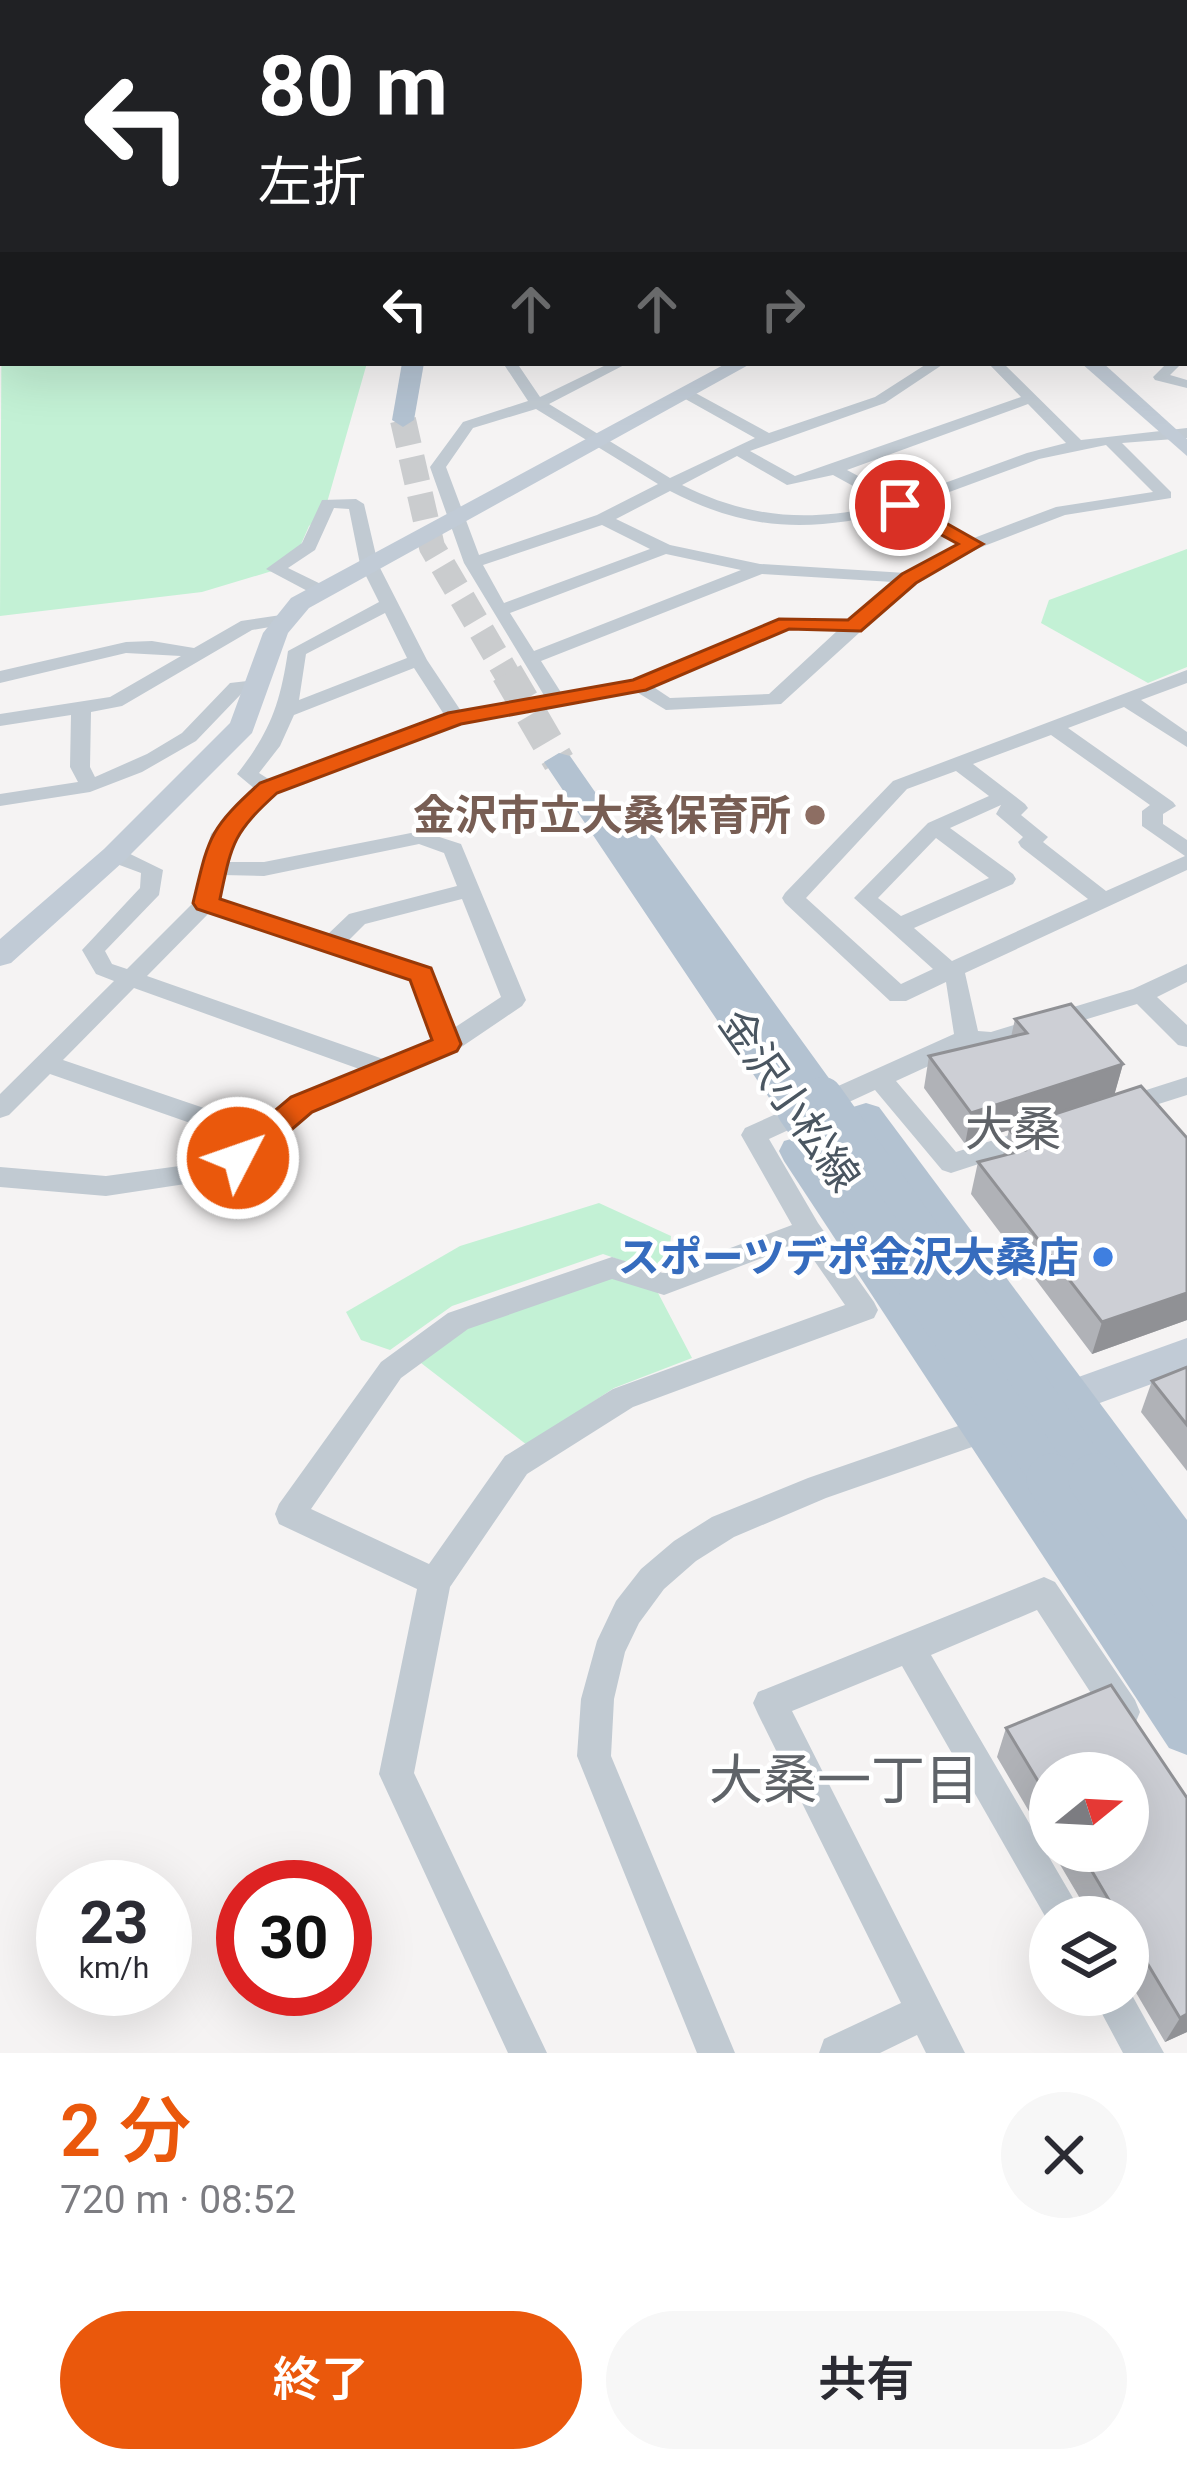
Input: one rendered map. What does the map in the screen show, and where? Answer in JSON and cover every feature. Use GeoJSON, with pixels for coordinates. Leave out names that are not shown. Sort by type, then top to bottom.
{"type":"FeatureCollection","features":[{"type":"Feature","properties":{"kind":"main road"},"geometry":{"type":"LineString","coordinates":[[413,366],[412,419],[429,366]]}},
{"type":"Feature","properties":{"kind":"main road"},"geometry":{"type":"LineString","coordinates":[[0,956],[114,855],[242,728],[255,705],[266,644],[281,620],[368,564],[736,366]]}},
{"type":"Feature","properties":{"kind":"main road"},"geometry":{"type":"LineString","coordinates":[[1095,366],[1176,434],[1187,450]]}},
{"type":"Feature","properties":{"kind":"main road","name":"金沢小松線"},"geometry":{"type":"LineString","coordinates":[[1187,1610],[826,1108],[622,814],[570,759],[587,805],[629,886],[826,1108],[1187,1675]]}},
{"type":"Feature","properties":{"kind":"main road"},"geometry":{"type":"LineString","coordinates":[[826,1108],[1070,1397],[1187,1558]]}},
{"type":"Feature","properties":{"kind":"main road"},"geometry":{"type":"LineString","coordinates":[[826,1108],[984,1430],[1168,1740]]}},
{"type":"Feature","properties":{"kind":"main road"},"geometry":{"type":"LineString","coordinates":[[984,1430],[1187,1354]]}},
{"type":"Feature","properties":{"kind":"street"},"geometry":{"type":"LineString","coordinates":[[512,366],[539,403],[667,484],[722,509],[795,523],[867,516],[1077,446],[1176,434]]}},
{"type":"Feature","properties":{"kind":"street"},"geometry":{"type":"LineString","coordinates":[[557,700],[473,563],[438,467],[468,425],[539,403],[615,366]]}},
{"type":"Feature","properties":{"kind":"street"},"geometry":{"type":"LineString","coordinates":[[473,563],[603,519],[736,450],[880,400],[933,366]]}},
{"type":"Feature","properties":{"kind":"street"},"geometry":{"type":"LineString","coordinates":[[998,366],[1077,446]]}},
{"type":"Feature","properties":{"kind":"street"},"geometry":{"type":"LineString","coordinates":[[1171,366],[1160,377],[1187,384]]}},
{"type":"Feature","properties":{"kind":"street"},"geometry":{"type":"LineString","coordinates":[[686,393],[768,439]]}},
{"type":"Feature","properties":{"kind":"street"},"geometry":{"type":"LineString","coordinates":[[736,450],[793,482],[1031,398]]}},
{"type":"Feature","properties":{"kind":"street"},"geometry":{"type":"LineString","coordinates":[[638,685],[666,704],[774,700],[909,578],[973,544],[1062,511],[1165,495],[1111,441]]}},
{"type":"Feature","properties":{"kind":"street"},"geometry":{"type":"LineString","coordinates":[[834,469],[973,544]]}},
{"type":"Feature","properties":{"kind":"street"},"geometry":{"type":"LineString","coordinates":[[321,592],[275,569],[309,546],[328,503],[356,504],[368,564],[418,660],[456,718]]}},
{"type":"Feature","properties":{"kind":"street"},"geometry":{"type":"LineString","coordinates":[[603,519],[665,549],[760,569],[909,578]]}},
{"type":"Feature","properties":{"kind":"street"},"geometry":{"type":"LineString","coordinates":[[500,611],[665,549]]}},
{"type":"Feature","properties":{"kind":"street"},"geometry":{"type":"LineString","coordinates":[[530,659],[760,569]]}},
{"type":"Feature","properties":{"kind":"street"},"geometry":{"type":"LineString","coordinates":[[268,788],[247,774],[272,750],[290,710],[297,651],[389,604]]}},
{"type":"Feature","properties":{"kind":"street"},"geometry":{"type":"LineString","coordinates":[[0,721],[81,711],[131,694],[247,625],[281,620]]}},
{"type":"Feature","properties":{"kind":"street"},"geometry":{"type":"LineString","coordinates":[[0,1109],[206,903],[222,834],[268,788],[456,718],[638,685],[786,623],[853,626]]}},
{"type":"Feature","properties":{"kind":"street"},"geometry":{"type":"LineString","coordinates":[[0,677],[140,647],[179,646],[198,655]]}},
{"type":"Feature","properties":{"kind":"street"},"geometry":{"type":"LineString","coordinates":[[290,710],[418,660]]}},
{"type":"Feature","properties":{"kind":"street"},"geometry":{"type":"LineString","coordinates":[[1185,679],[887,793],[793,898],[898,995],[1187,862]]}},
{"type":"Feature","properties":{"kind":"street"},"geometry":{"type":"LineString","coordinates":[[0,800],[90,786],[189,742],[214,721],[237,687],[258,683]]}},
{"type":"Feature","properties":{"kind":"street"},"geometry":{"type":"LineString","coordinates":[[1126,699],[1187,741]]}},
{"type":"Feature","properties":{"kind":"street"},"geometry":{"type":"LineString","coordinates":[[81,711],[80,767],[90,786]]}},
{"type":"Feature","properties":{"kind":"street"},"geometry":{"type":"LineString","coordinates":[[1053,727],[1176,801]]}},
{"type":"Feature","properties":{"kind":"street"},"geometry":{"type":"LineString","coordinates":[[958,763],[1018,808],[1006,814],[1037,837],[1029,842],[1104,900]]}},
{"type":"Feature","properties":{"kind":"street"},"geometry":{"type":"LineString","coordinates":[[967,1038],[957,979],[865,898],[935,827],[1003,797]]}},
{"type":"Feature","properties":{"kind":"street"},"geometry":{"type":"LineString","coordinates":[[1176,801],[1152,811],[1153,826],[1187,850]]}},
{"type":"Feature","properties":{"kind":"street"},"geometry":{"type":"LineString","coordinates":[[898,926],[1005,879],[935,827]]}},
{"type":"Feature","properties":{"kind":"street"},"geometry":{"type":"LineString","coordinates":[[0,1177],[106,1186],[216,1171],[302,1105],[448,1044],[514,1000],[466,891],[453,849],[421,837],[264,869],[216,868]]}},
{"type":"Feature","properties":{"kind":"street"},"geometry":{"type":"LineString","coordinates":[[114,855],[152,870],[151,890],[93,950],[104,969],[384,1069]]}},
{"type":"Feature","properties":{"kind":"street"},"geometry":{"type":"LineString","coordinates":[[332,944],[357,919],[466,891]]}},
{"type":"Feature","properties":{"kind":"street"},"geometry":{"type":"LineString","coordinates":[[206,903],[421,974],[448,1044]]}},
{"type":"Feature","properties":{"kind":"street"},"geometry":{"type":"LineString","coordinates":[[528,2053],[396,1774],[435,1582],[516,1465],[623,1399],[864,1310],[808,1230],[754,1135],[826,1108],[967,1038],[991,1040],[1141,995],[1187,972]]}},
{"type":"Feature","properties":{"kind":"street"},"geometry":{"type":"LineString","coordinates":[[1141,995],[1187,1039]]}},
{"type":"Feature","properties":{"kind":"street"},"geometry":{"type":"LineString","coordinates":[[45,1063],[260,1137]]}},
{"type":"Feature","properties":{"kind":"street"},"geometry":{"type":"LineString","coordinates":[[1100,1114],[1187,1086]]}},
{"type":"Feature","properties":{"kind":"street"},"geometry":{"type":"LineString","coordinates":[[826,1108],[951,1163],[1058,1128]]}},
{"type":"Feature","properties":{"kind":"street"},"geometry":{"type":"LineString","coordinates":[[435,1582],[290,1514],[391,1370],[458,1321],[612,1268],[664,1284],[808,1230]]}},
{"type":"Feature","properties":{"kind":"street"},"geometry":{"type":"LineString","coordinates":[[716,2053],[594,1756],[594,1705],[604,1657],[628,1603],[671,1556],[717,1527],[984,1430]]}},
{"type":"Feature","properties":{"kind":"street"},"geometry":{"type":"LineString","coordinates":[[946,2053],[770,1703],[1044,1592],[1168,1740]]}},
{"type":"Feature","properties":{"kind":"street"},"geometry":{"type":"LineString","coordinates":[[909,1648],[1054,1896]]}},
{"type":"Feature","properties":{"kind":"street"},"geometry":{"type":"LineString","coordinates":[[838,2053],[925,2011]]}},
{"type":"Feature","properties":{"kind":"street"},"geometry":{"type":"LineString","coordinates":[[1123,2016],[1145,2053]]}},
{"type":"Feature","properties":{"kind":"green space"},"geometry":{"type":"Polygon","coordinates":[[[1,366],[366,366],[324,513],[309,526],[292,565],[202,592],[0,616],[1,366]]]}},
{"type":"Feature","properties":{"kind":"green space"},"geometry":{"type":"Polygon","coordinates":[[[1187,549],[1187,667],[1148,683],[1041,623],[1049,600],[1187,549]]]}},
{"type":"Feature","properties":{"kind":"green space"},"geometry":{"type":"Polygon","coordinates":[[[599,1203],[671,1236],[668,1266],[652,1271],[603,1254],[452,1306],[390,1350],[361,1340],[346,1312],[460,1246],[599,1203]]]}},
{"type":"Feature","properties":{"kind":"green space"},"geometry":{"type":"Polygon","coordinates":[[[596,1274],[657,1291],[692,1358],[614,1388],[527,1445],[412,1356],[458,1321],[596,1274]]]}},
{"type":"Feature","properties":{"kind":"building"},"geometry":{"type":"Polygon","coordinates":[[[1071,1004],[1123,1064],[971,1113],[929,1056],[1027,1033],[1015,1019],[1071,1004]]]}},
{"type":"Feature","properties":{"kind":"building","name":"スポーツデポ金沢大桑店"},"geometry":{"type":"Polygon","coordinates":[[[1141,1086],[1187,1138],[1187,1293],[1102,1322],[978,1162],[1025,1150],[1009,1129],[1141,1086]]]}},
{"type":"Feature","properties":{"kind":"building"},"geometry":{"type":"Polygon","coordinates":[[[1187,1367],[1187,1425],[1152,1381],[1187,1367]]]}},
{"type":"Feature","properties":{"kind":"building"},"geometry":{"type":"Polygon","coordinates":[[[1111,1685],[1187,1798],[1187,2014],[1180,2018],[1149,1966],[1149,1896],[1107,1896],[1092,1872],[1149,1872],[1149,1752],[1029,1752],[1029,1766],[1006,1728],[1111,1685]]]}},
{"type":"Feature","properties":{"kind":"tunnel"},"geometry":{"type":"LineString","coordinates":[[403,420],[432,547],[508,676]]}},
{"type":"Feature","properties":{"kind":"tunnel"},"geometry":{"type":"LineString","coordinates":[[507,673],[559,762]]}},
{"type":"Feature","properties":{"kind":"place","name":"金沢市立大桑保育所"},"geometry":{"type":"Point","coordinates":[815,815]}},
{"type":"Feature","properties":{"kind":"place","name":"スポーツデポ金沢大桑店"},"geometry":{"type":"Point","coordinates":[1103,1257]}},
{"type":"Feature","properties":{"kind":"district","name":"大桑"},"geometry":{"type":"Point","coordinates":[1013,1129]}},
{"type":"Feature","properties":{"kind":"district","name":"大桑一丁目"},"geometry":{"type":"Point","coordinates":[844,1780]}},
{"type":"Feature","properties":{"kind":"route"},"geometry":{"type":"LineString","coordinates":[[238,1158],[302,1105],[448,1044],[421,974],[206,903],[222,834],[249,806],[268,788],[456,718],[638,685],[786,623],[853,626],[909,578],[973,544],[900,505]]}}]}
